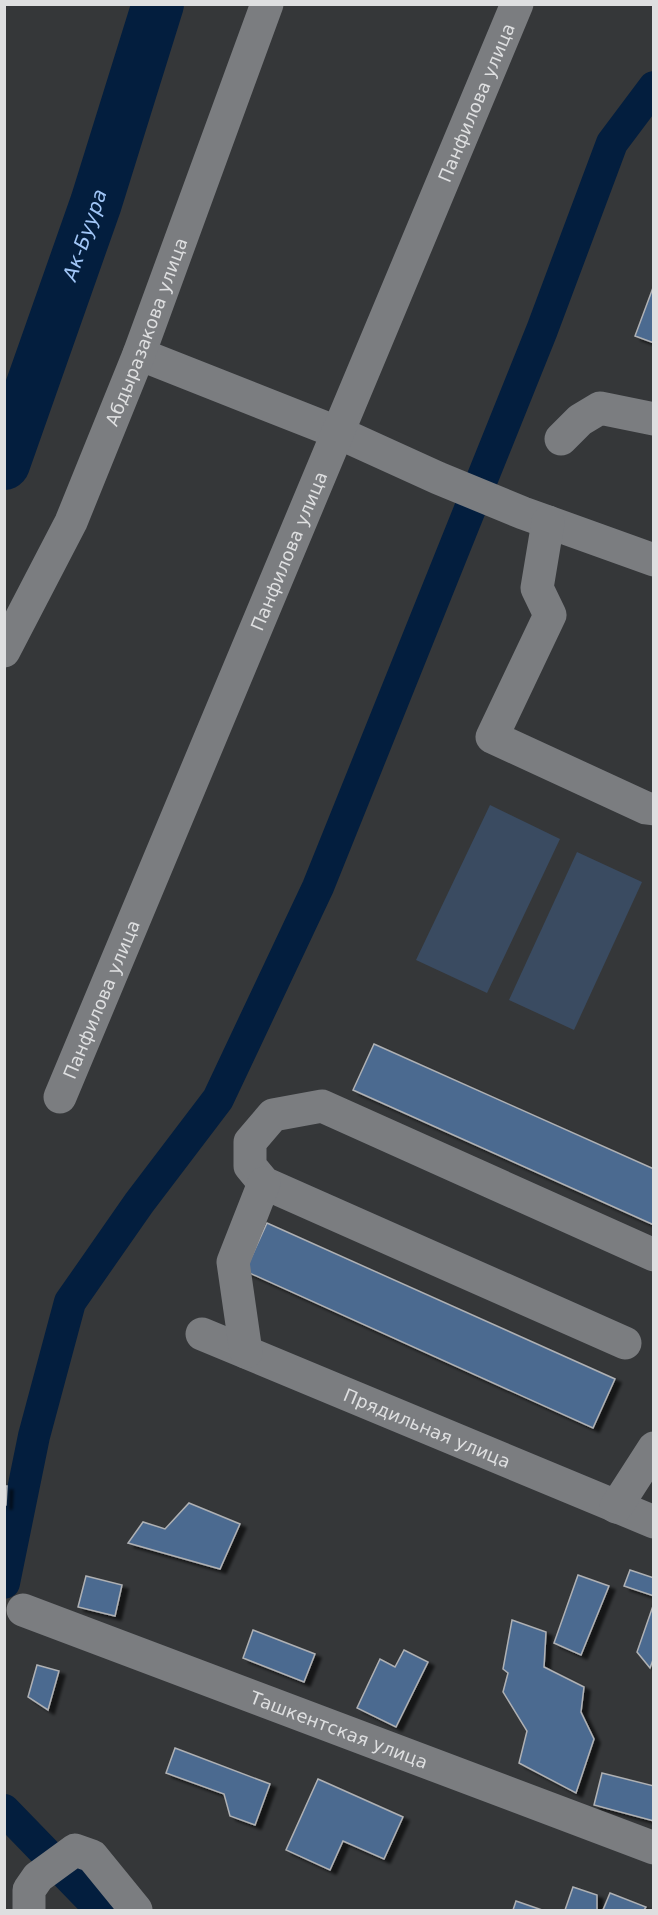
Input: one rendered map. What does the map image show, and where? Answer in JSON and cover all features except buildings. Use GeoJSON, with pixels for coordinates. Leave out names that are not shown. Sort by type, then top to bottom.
{"type":"FeatureCollection","features":[{"type":"Feature","properties":{"kind":"street","name":"Абдыразакова улица"},"geometry":{"type":"LineString","coordinates":[[4,651],[71,522],[139,354],[267,4]]}},
{"type":"Feature","properties":{"kind":"street","name":"Панфилова улица"},"geometry":{"type":"LineString","coordinates":[[60,1097],[517,4]]}},
{"type":"Feature","properties":{"kind":"street"},"geometry":{"type":"LineString","coordinates":[[139,354],[339,433],[438,478],[535,518],[654,560]]}},
{"type":"Feature","properties":{"kind":"street"},"geometry":{"type":"LineString","coordinates":[[561,439],[580,420],[600,408],[654,419]]}},
{"type":"Feature","properties":{"kind":"street"},"geometry":{"type":"LineString","coordinates":[[535,518],[537,588],[550,615],[492,737],[646,808],[654,809]]}},
{"type":"Feature","properties":{"kind":"street"},"geometry":{"type":"LineString","coordinates":[[625,1342],[264,1183],[250,1166],[250,1142],[273,1115],[322,1106],[654,1255]]}},
{"type":"Feature","properties":{"kind":"street"},"geometry":{"type":"LineString","coordinates":[[246,1352],[233,1262],[264,1183]]}},
{"type":"Feature","properties":{"kind":"street","name":"Прядильная улица"},"geometry":{"type":"LineString","coordinates":[[202,1334],[654,1522]]}},
{"type":"Feature","properties":{"kind":"street"},"geometry":{"type":"LineString","coordinates":[[616,1507],[654,1448]]}},
{"type":"Feature","properties":{"kind":"street","name":"Ташкентская улица"},"geometry":{"type":"LineString","coordinates":[[23,1610],[654,1848]]}},
{"type":"Feature","properties":{"kind":"street"},"geometry":{"type":"LineString","coordinates":[[29,1911],[29,1890],[38,1877],[75,1850],[92,1856],[136,1911]]}},
{"type":"Feature","properties":{"kind":"shaded area"},"geometry":{"type":"Polygon","coordinates":[[[490,805],[560,839],[487,993],[416,960],[490,805]]]}},
{"type":"Feature","properties":{"kind":"shaded area"},"geometry":{"type":"Polygon","coordinates":[[[577,852],[642,882],[574,1030],[509,1000],[577,852]]]}},
{"type":"Feature","properties":{"kind":"waterway","name":"Ак-Буура"},"geometry":{"type":"LineString","coordinates":[[4,464],[96,203],[158,4]]}},
{"type":"Feature","properties":{"kind":"waterway"},"geometry":{"type":"LineString","coordinates":[[4,1583],[34,1436],[70,1302],[139,1203],[218,1099],[318,887],[542,330],[612,143],[654,87]]}},
{"type":"Feature","properties":{"kind":"waterway"},"geometry":{"type":"LineString","coordinates":[[4,1810],[101,1910]]}}]}
